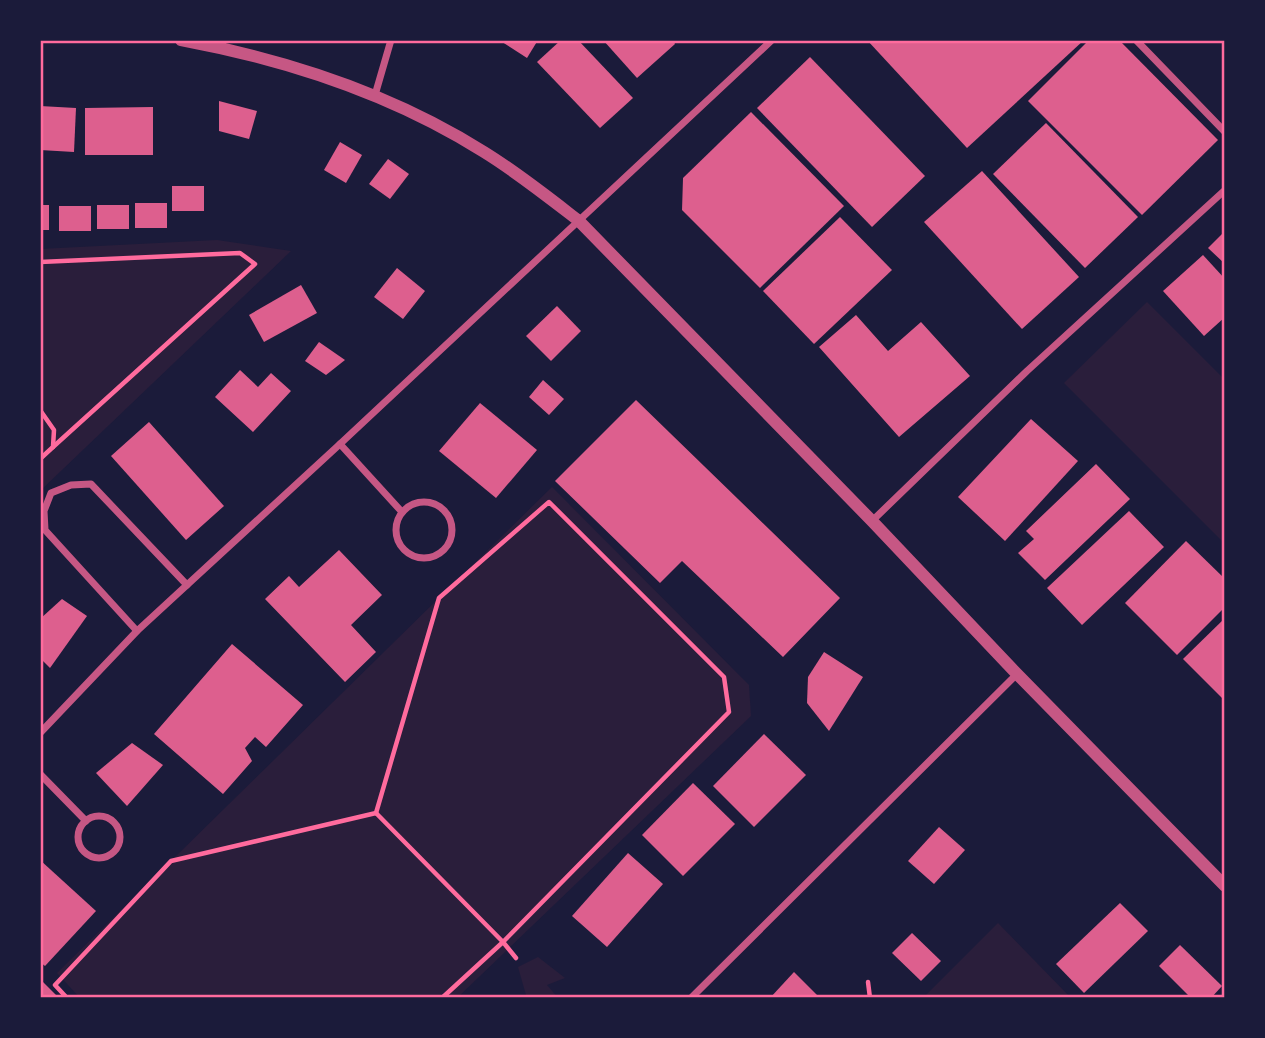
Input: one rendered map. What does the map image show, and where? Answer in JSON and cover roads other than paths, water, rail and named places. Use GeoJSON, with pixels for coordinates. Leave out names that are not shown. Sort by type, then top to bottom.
{"type":"FeatureCollection","features":[{"type":"Feature","properties":{"kind":"street"},"geometry":{"type":"LineString","coordinates":[[181,40],[296,66],[376,95],[435,124],[483,152],[533,185],[579,221],[1225,886]]}},
{"type":"Feature","properties":{"kind":"street"},"geometry":{"type":"LineString","coordinates":[[376,95],[391,40]]}},
{"type":"Feature","properties":{"kind":"street"},"geometry":{"type":"LineString","coordinates":[[40,733],[137,631],[772,40]]}},
{"type":"Feature","properties":{"kind":"street"},"geometry":{"type":"LineString","coordinates":[[1136,40],[1225,132]]}},
{"type":"Feature","properties":{"kind":"street"},"geometry":{"type":"LineString","coordinates":[[872,521],[1027,371],[1225,190]]}},
{"type":"Feature","properties":{"kind":"street"},"geometry":{"type":"LineString","coordinates":[[340,444],[402,512]]}},
{"type":"Feature","properties":{"kind":"street"},"geometry":{"type":"LineString","coordinates":[[137,631],[45,530],[44,511],[51,493],[71,485],[91,484],[187,585]]}},
{"type":"Feature","properties":{"kind":"street"},"geometry":{"type":"LineString","coordinates":[[426,501],[443,508],[450,516],[452,535],[443,552],[435,557],[424,558],[407,552],[400,545],[396,528],[402,512],[409,506],[426,501]]}},
{"type":"Feature","properties":{"kind":"street"},"geometry":{"type":"LineString","coordinates":[[691,998],[1017,674]]}},
{"type":"Feature","properties":{"kind":"street"},"geometry":{"type":"LineString","coordinates":[[40,774],[86,821]]}},
{"type":"Feature","properties":{"kind":"street"},"geometry":{"type":"LineString","coordinates":[[92,817],[107,817],[118,826],[121,840],[114,853],[102,859],[95,859],[83,852],[79,846],[78,832],[86,821],[92,817]]}}]}
